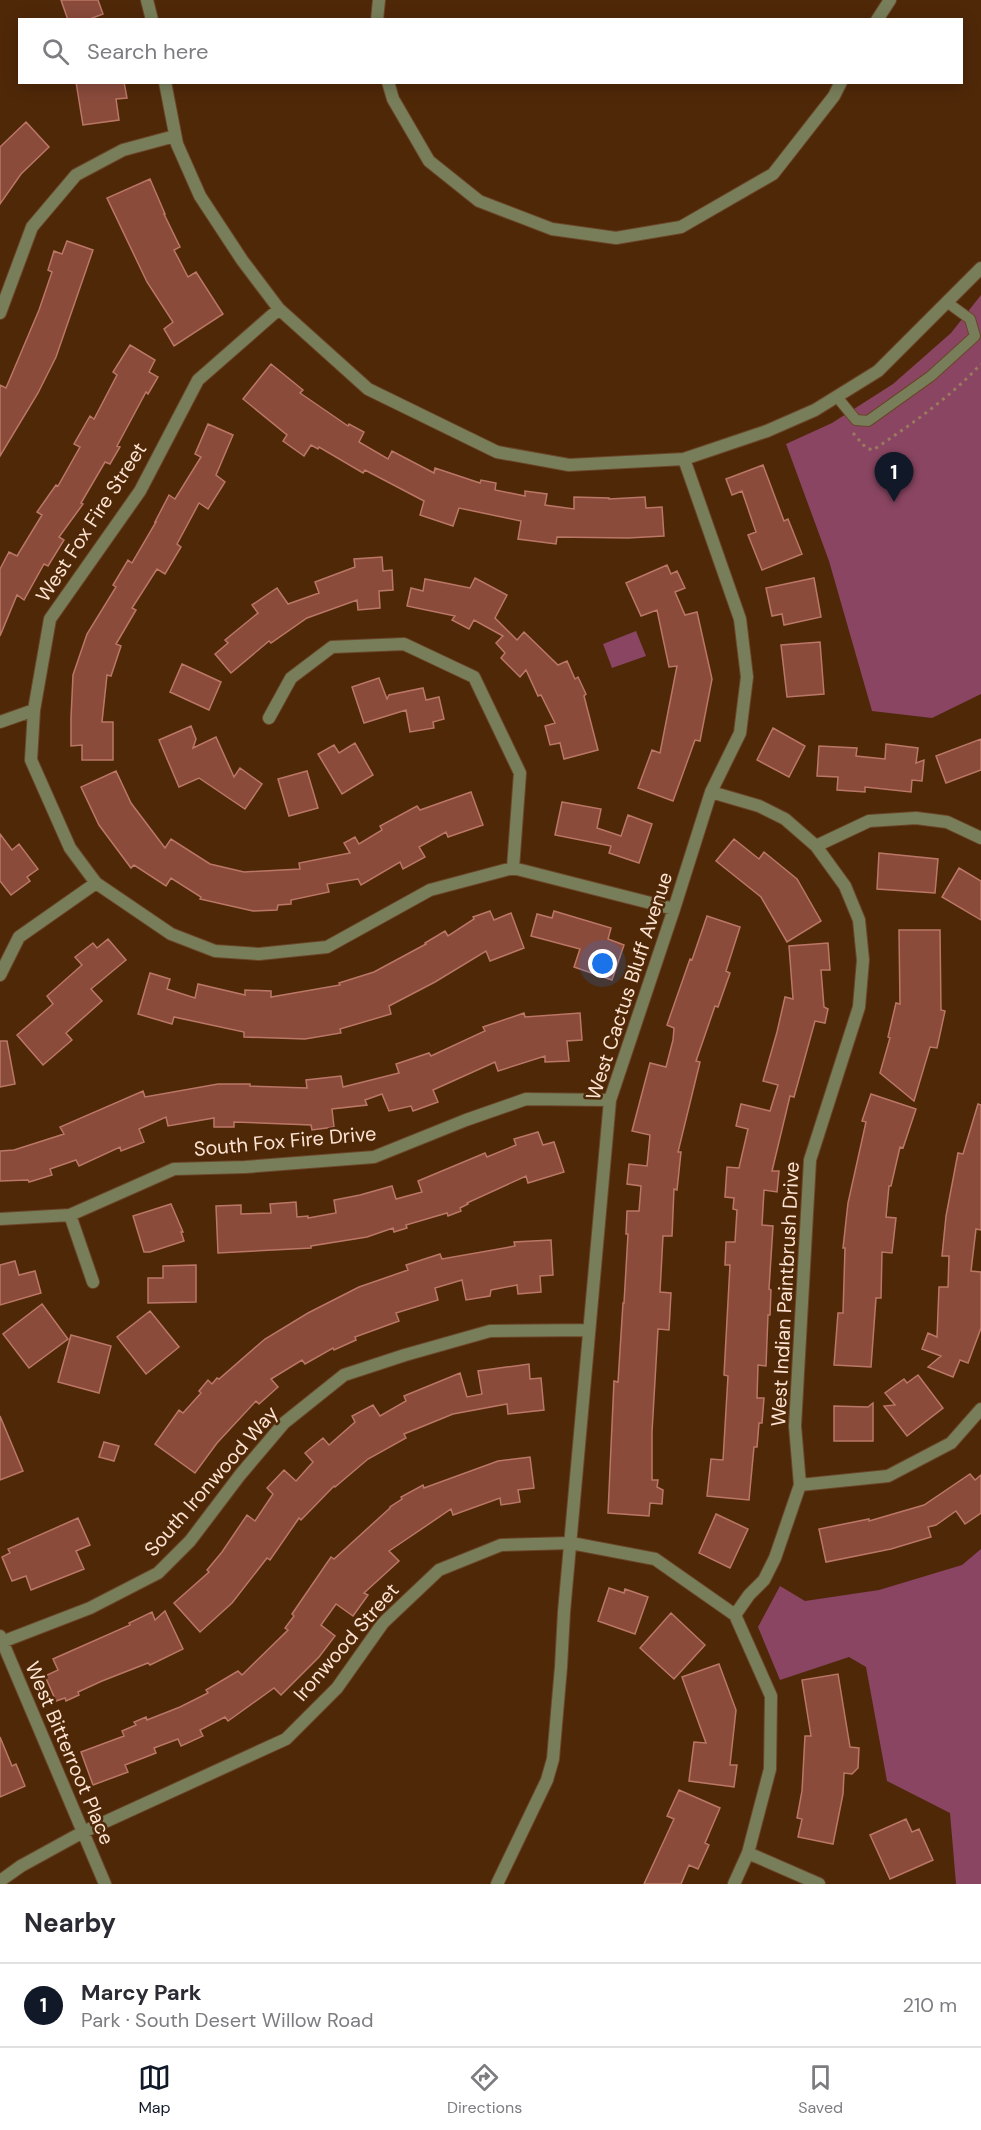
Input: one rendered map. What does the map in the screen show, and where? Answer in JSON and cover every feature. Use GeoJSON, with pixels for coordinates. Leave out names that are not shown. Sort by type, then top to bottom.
{"type":"FeatureCollection","features":[{"type":"Feature","properties":{"kind":"street"},"geometry":{"type":"LineString","coordinates":[[147,0],[152,18]]}},
{"type":"Feature","properties":{"kind":"street"},"geometry":{"type":"LineString","coordinates":[[377,18],[379,0]]}},
{"type":"Feature","properties":{"kind":"street"},"geometry":{"type":"LineString","coordinates":[[878,18],[890,0]]}},
{"type":"Feature","properties":{"kind":"street"},"geometry":{"type":"LineString","coordinates":[[165,84],[175,136],[200,195],[242,260],[279,309],[368,389],[497,452],[569,465],[684,459],[767,431],[815,410],[878,371],[981,268]]}},
{"type":"Feature","properties":{"kind":"street"},"geometry":{"type":"LineString","coordinates":[[389,84],[393,99],[429,160],[479,201],[552,229],[616,238],[681,227],[773,174],[841,84]]}},
{"type":"Feature","properties":{"kind":"street"},"geometry":{"type":"LineString","coordinates":[[0,314],[32,227],[76,175],[123,150],[175,136]]}},
{"type":"Feature","properties":{"kind":"street","name":"West Fox Fire Street"},"geometry":{"type":"LineString","coordinates":[[279,309],[198,380],[140,491],[50,619],[34,710],[31,760],[70,848],[96,883],[171,934],[215,951],[259,954],[327,947],[430,890],[513,868],[674,909]]}},
{"type":"Feature","properties":{"kind":"street","name":"West Cactus Bluff Avenue"},"geometry":{"type":"LineString","coordinates":[[497,1884],[547,1780],[552,1759],[610,1100],[711,792],[740,733],[747,677],[740,619],[684,459]]}},
{"type":"Feature","properties":{"kind":"street"},"geometry":{"type":"LineString","coordinates":[[269,718],[291,678],[332,647],[404,645],[474,677],[520,773],[513,868]]}},
{"type":"Feature","properties":{"kind":"street"},"geometry":{"type":"LineString","coordinates":[[0,722],[34,710]]}},
{"type":"Feature","properties":{"kind":"street","name":"West Indian Paintbrush Drive"},"geometry":{"type":"LineString","coordinates":[[711,792],[759,806],[785,819],[816,846],[845,886],[859,920],[863,960],[859,1007],[810,1160],[795,1426],[800,1485],[775,1558],[764,1580],[749,1595],[735,1615]]}},
{"type":"Feature","properties":{"kind":"street"},"geometry":{"type":"LineString","coordinates":[[816,846],[869,820],[916,818],[947,822],[980,836]]}},
{"type":"Feature","properties":{"kind":"street"},"geometry":{"type":"LineString","coordinates":[[0,975],[19,938],[96,883]]}},
{"type":"Feature","properties":{"kind":"street","name":"South Fox Fire Drive"},"geometry":{"type":"LineString","coordinates":[[0,1219],[70,1215],[174,1169],[245,1167],[374,1157],[526,1099],[610,1100]]}},
{"type":"Feature","properties":{"kind":"street"},"geometry":{"type":"LineString","coordinates":[[70,1215],[93,1282]]}},
{"type":"Feature","properties":{"kind":"street","name":"South Ironwood Way"},"geometry":{"type":"LineString","coordinates":[[1,1639],[90,1608],[158,1573],[190,1541],[284,1422],[344,1375],[405,1354],[490,1331],[589,1330]]}},
{"type":"Feature","properties":{"kind":"street"},"geometry":{"type":"LineString","coordinates":[[800,1485],[888,1476],[951,1443],[981,1409]]}},
{"type":"Feature","properties":{"kind":"street","name":"Ironwood Street"},"geometry":{"type":"LineString","coordinates":[[0,1881],[21,1866],[83,1832],[286,1739],[337,1688],[384,1623],[439,1570],[501,1545],[571,1543],[655,1559],[735,1615]]}},
{"type":"Feature","properties":{"kind":"street"},"geometry":{"type":"LineString","coordinates":[[735,1615],[771,1696],[770,1769],[748,1853],[735,1884]]}},
{"type":"Feature","properties":{"kind":"street","name":"West Bitterroot Place"},"geometry":{"type":"LineString","coordinates":[[1,1639],[105,1884]]}},
{"type":"Feature","properties":{"kind":"street"},"geometry":{"type":"LineString","coordinates":[[748,1853],[819,1884]]}},
{"type":"Feature","properties":{"kind":"lane"},"geometry":{"type":"LineString","coordinates":[[837,397],[855,420],[868,421],[931,376],[975,336],[970,319],[948,303]]}},
{"type":"Feature","properties":{"kind":"path"},"geometry":{"type":"LineString","coordinates":[[853,432],[866,448],[873,450],[926,415],[964,383],[981,364]]}},
{"type":"Feature","properties":{"kind":"shaded area"},"geometry":{"type":"Polygon","coordinates":[[[981,295],[981,694],[932,718],[872,711],[829,561],[786,444],[832,423],[893,384],[951,333],[981,295]]]}},
{"type":"Feature","properties":{"kind":"shaded area"},"geometry":{"type":"Polygon","coordinates":[[[636,631],[646,656],[612,668],[603,644],[636,631]]]}},
{"type":"Feature","properties":{"kind":"shaded area"},"geometry":{"type":"Polygon","coordinates":[[[981,1549],[981,1884],[956,1884],[950,1813],[887,1781],[866,1667],[849,1657],[780,1680],[758,1627],[780,1586],[805,1601],[879,1590],[962,1565],[981,1549]]]}},
{"type":"Feature","properties":{"kind":"building"},"geometry":{"type":"Polygon","coordinates":[[[61,0],[98,0],[103,14],[92,18],[67,18],[61,0]]]}},
{"type":"Feature","properties":{"kind":"building"},"geometry":{"type":"Polygon","coordinates":[[[76,84],[124,84],[127,98],[116,99],[119,120],[83,125],[76,84]]]}},
{"type":"Feature","properties":{"kind":"building"},"geometry":{"type":"Polygon","coordinates":[[[26,122],[49,147],[21,174],[0,204],[0,147],[26,122]]]}},
{"type":"Feature","properties":{"kind":"building"},"geometry":{"type":"Polygon","coordinates":[[[150,179],[180,247],[174,250],[188,277],[196,272],[223,314],[174,346],[164,329],[173,322],[147,282],[107,198],[150,179]]]}},
{"type":"Feature","properties":{"kind":"building"},"geometry":{"type":"Polygon","coordinates":[[[67,241],[93,250],[56,357],[38,393],[0,456],[0,385],[6,388],[39,310],[52,272],[48,270],[54,251],[62,254],[67,241]]]}},
{"type":"Feature","properties":{"kind":"building"},"geometry":{"type":"Polygon","coordinates":[[[130,345],[155,360],[149,372],[158,377],[148,394],[146,392],[110,464],[105,462],[81,503],[83,504],[59,537],[64,540],[48,566],[44,564],[24,600],[17,595],[0,636],[0,569],[9,552],[17,556],[42,515],[37,512],[56,485],[58,486],[80,447],[74,444],[90,416],[94,419],[117,375],[113,372],[130,345]]]}},
{"type":"Feature","properties":{"kind":"building"},"geometry":{"type":"Polygon","coordinates":[[[271,364],[303,390],[300,393],[348,426],[349,424],[364,432],[359,442],[388,459],[392,451],[434,473],[435,468],[480,483],[481,480],[496,483],[495,490],[525,496],[525,491],[547,494],[545,505],[574,509],[574,497],[609,499],[645,497],[646,508],[662,507],[664,536],[557,537],[556,544],[518,539],[521,521],[459,508],[453,526],[420,515],[424,501],[365,470],[363,473],[319,447],[318,449],[311,445],[304,456],[283,441],[287,435],[243,399],[271,364]]]}},
{"type":"Feature","properties":{"kind":"building"},"geometry":{"type":"Polygon","coordinates":[[[208,424],[233,435],[216,475],[225,482],[208,509],[199,503],[177,544],[181,547],[165,574],[157,569],[132,608],[136,610],[116,644],[121,646],[111,676],[107,675],[102,722],[113,722],[113,760],[82,760],[82,745],[71,746],[71,718],[73,675],[87,634],[116,587],[113,585],[128,560],[132,563],[169,495],[175,499],[201,457],[195,454],[208,424]]]}},
{"type":"Feature","properties":{"kind":"building"},"geometry":{"type":"Polygon","coordinates":[[[763,465],[784,521],[788,519],[802,554],[762,570],[748,535],[756,532],[742,491],[732,495],[726,479],[763,465]]]}},
{"type":"Feature","properties":{"kind":"building"},"geometry":{"type":"Polygon","coordinates":[[[382,557],[383,571],[392,570],[393,590],[379,591],[380,608],[358,610],[357,600],[307,618],[271,643],[269,641],[231,673],[215,654],[228,643],[225,640],[258,613],[252,605],[277,588],[288,604],[319,593],[315,582],[355,567],[354,559],[382,557]]]}},
{"type":"Feature","properties":{"kind":"building"},"geometry":{"type":"Polygon","coordinates":[[[667,565],[671,574],[677,571],[685,588],[675,592],[685,615],[697,612],[712,679],[700,741],[695,740],[673,801],[638,788],[652,750],[660,753],[677,666],[669,667],[657,610],[641,616],[626,583],[667,565]]]}},
{"type":"Feature","properties":{"kind":"building"},"geometry":{"type":"Polygon","coordinates":[[[475,578],[507,595],[495,618],[517,640],[524,632],[558,665],[567,661],[575,679],[578,677],[586,694],[584,696],[598,750],[564,759],[560,743],[550,745],[545,726],[555,723],[541,695],[538,696],[526,670],[520,677],[501,658],[505,653],[496,643],[503,636],[474,620],[469,629],[452,620],[455,616],[407,606],[411,588],[423,591],[425,579],[470,588],[475,578]]]}},
{"type":"Feature","properties":{"kind":"building"},"geometry":{"type":"Polygon","coordinates":[[[814,578],[821,617],[784,625],[782,614],[772,616],[766,588],[814,578]]]}},
{"type":"Feature","properties":{"kind":"building"},"geometry":{"type":"Polygon","coordinates":[[[820,642],[824,694],[787,697],[781,645],[820,642]]]}},
{"type":"Feature","properties":{"kind":"building"},"geometry":{"type":"Polygon","coordinates":[[[182,664],[221,682],[209,710],[170,692],[182,664]]]}},
{"type":"Feature","properties":{"kind":"building"},"geometry":{"type":"Polygon","coordinates":[[[379,678],[387,699],[389,695],[423,688],[426,700],[439,697],[444,719],[433,722],[434,728],[410,732],[406,710],[364,723],[352,687],[379,678]]]}},
{"type":"Feature","properties":{"kind":"building"},"geometry":{"type":"Polygon","coordinates":[[[191,726],[196,739],[193,748],[216,737],[234,777],[240,768],[262,784],[245,809],[199,778],[179,787],[159,740],[191,726]]]}},
{"type":"Feature","properties":{"kind":"building"},"geometry":{"type":"Polygon","coordinates":[[[773,728],[805,746],[789,777],[757,760],[773,728]]]}},
{"type":"Feature","properties":{"kind":"building"},"geometry":{"type":"Polygon","coordinates":[[[981,739],[981,770],[946,783],[936,756],[981,739]]]}},
{"type":"Feature","properties":{"kind":"building"},"geometry":{"type":"Polygon","coordinates":[[[355,743],[373,775],[342,794],[318,754],[334,745],[339,753],[355,743]]]}},
{"type":"Feature","properties":{"kind":"building"},"geometry":{"type":"Polygon","coordinates":[[[886,744],[918,748],[916,763],[924,760],[922,781],[912,780],[911,792],[865,787],[865,792],[837,790],[838,777],[817,776],[819,746],[857,748],[856,756],[885,759],[886,744]]]}},
{"type":"Feature","properties":{"kind":"building"},"geometry":{"type":"Polygon","coordinates":[[[116,771],[131,803],[165,848],[171,839],[210,864],[244,872],[300,869],[299,863],[350,853],[344,843],[355,837],[359,844],[382,830],[380,826],[417,806],[420,810],[471,792],[483,825],[448,837],[446,832],[419,847],[425,857],[403,869],[400,862],[361,885],[358,879],[327,884],[329,892],[291,900],[291,904],[278,905],[277,910],[253,911],[200,899],[201,897],[171,878],[166,886],[134,865],[131,868],[99,825],[81,787],[116,771]]]}},
{"type":"Feature","properties":{"kind":"building"},"geometry":{"type":"Polygon","coordinates":[[[307,771],[318,808],[289,816],[278,779],[307,771]]]}},
{"type":"Feature","properties":{"kind":"building"},"geometry":{"type":"Polygon","coordinates":[[[562,802],[601,809],[597,828],[621,836],[628,815],[652,824],[639,863],[609,853],[611,846],[555,835],[562,802]]]}},
{"type":"Feature","properties":{"kind":"building"},"geometry":{"type":"Polygon","coordinates":[[[0,834],[12,850],[19,844],[38,869],[27,877],[30,881],[11,895],[0,881],[0,834]]]}},
{"type":"Feature","properties":{"kind":"building"},"geometry":{"type":"Polygon","coordinates":[[[734,839],[759,859],[764,852],[797,879],[821,921],[787,942],[761,897],[716,861],[734,839]]]}},
{"type":"Feature","properties":{"kind":"building"},"geometry":{"type":"Polygon","coordinates":[[[879,853],[938,859],[935,893],[877,889],[879,853]]]}},
{"type":"Feature","properties":{"kind":"building"},"geometry":{"type":"Polygon","coordinates":[[[959,868],[981,881],[981,920],[942,897],[959,868]]]}},
{"type":"Feature","properties":{"kind":"building"},"geometry":{"type":"Polygon","coordinates":[[[490,911],[494,920],[511,913],[524,948],[490,961],[486,951],[435,982],[389,1006],[391,1014],[340,1029],[341,1033],[305,1039],[244,1037],[244,1032],[174,1017],[172,1024],[138,1014],[150,973],[170,979],[167,989],[195,998],[198,984],[245,995],[245,990],[271,991],[271,997],[340,985],[339,983],[374,972],[445,931],[448,936],[474,919],[473,917],[490,911]]]}},
{"type":"Feature","properties":{"kind":"building"},"geometry":{"type":"Polygon","coordinates":[[[554,911],[611,928],[608,939],[624,945],[612,980],[574,967],[580,949],[531,936],[537,914],[552,918],[554,911]]]}},
{"type":"Feature","properties":{"kind":"building"},"geometry":{"type":"Polygon","coordinates":[[[707,916],[740,927],[726,971],[730,973],[718,1007],[715,1006],[696,1061],[700,1062],[678,1152],[681,1152],[677,1190],[674,1189],[672,1236],[663,1236],[660,1292],[671,1293],[669,1330],[658,1329],[652,1432],[652,1480],[658,1480],[657,1487],[663,1490],[662,1504],[650,1503],[649,1516],[608,1513],[614,1381],[618,1382],[624,1303],[627,1211],[639,1211],[641,1186],[627,1184],[629,1164],[647,1166],[650,1135],[632,1131],[650,1063],[666,1067],[674,1028],[667,1025],[707,916]]]}},
{"type":"Feature","properties":{"kind":"building"},"geometry":{"type":"Polygon","coordinates":[[[899,930],[940,930],[941,1010],[945,1011],[937,1048],[930,1047],[914,1101],[880,1073],[890,1038],[888,1037],[896,1003],[900,1004],[899,930]]]}},
{"type":"Feature","properties":{"kind":"building"},"geometry":{"type":"Polygon","coordinates":[[[108,939],[126,960],[91,989],[102,1001],[66,1033],[72,1040],[43,1065],[17,1035],[53,1004],[47,996],[82,965],[75,957],[93,943],[97,948],[108,939]]]}},
{"type":"Feature","properties":{"kind":"building"},"geometry":{"type":"Polygon","coordinates":[[[828,943],[830,970],[821,970],[824,1007],[828,1009],[825,1023],[815,1021],[794,1097],[790,1096],[772,1171],[779,1171],[777,1192],[764,1190],[762,1225],[773,1226],[769,1289],[771,1290],[770,1315],[768,1315],[766,1366],[758,1365],[757,1398],[764,1398],[762,1423],[759,1423],[757,1447],[754,1447],[749,1500],[707,1496],[711,1459],[723,1460],[728,1376],[724,1375],[730,1265],[725,1265],[726,1242],[735,1242],[737,1210],[733,1209],[734,1198],[725,1197],[727,1167],[739,1168],[748,1129],[736,1126],[741,1104],[770,1111],[778,1085],[763,1081],[785,997],[793,999],[789,946],[828,943]]]}},
{"type":"Feature","properties":{"kind":"building"},"geometry":{"type":"Polygon","coordinates":[[[524,1013],[525,1017],[580,1013],[582,1040],[567,1041],[569,1061],[545,1062],[545,1056],[498,1071],[495,1062],[433,1090],[438,1102],[413,1111],[411,1106],[389,1111],[382,1094],[365,1100],[367,1105],[332,1109],[334,1127],[312,1130],[311,1125],[234,1122],[234,1127],[214,1127],[214,1118],[168,1126],[166,1117],[139,1129],[144,1142],[121,1151],[120,1147],[79,1166],[76,1160],[50,1169],[52,1175],[29,1182],[28,1180],[0,1181],[0,1151],[14,1150],[64,1134],[60,1127],[143,1091],[145,1097],[218,1084],[307,1088],[306,1080],[341,1076],[343,1087],[399,1073],[396,1064],[429,1053],[431,1056],[485,1031],[483,1027],[524,1013]]]}},
{"type":"Feature","properties":{"kind":"building"},"geometry":{"type":"Polygon","coordinates":[[[0,1041],[7,1041],[15,1084],[0,1087],[0,1041]]]}},
{"type":"Feature","properties":{"kind":"building"},"geometry":{"type":"Polygon","coordinates":[[[871,1094],[916,1109],[903,1148],[900,1147],[891,1186],[889,1186],[886,1217],[896,1218],[892,1253],[882,1252],[881,1298],[876,1298],[871,1367],[834,1365],[838,1313],[843,1313],[845,1248],[843,1248],[848,1203],[866,1122],[862,1121],[871,1094]]]}},
{"type":"Feature","properties":{"kind":"building"},"geometry":{"type":"Polygon","coordinates":[[[978,1104],[981,1105],[981,1230],[976,1229],[971,1271],[981,1272],[981,1328],[968,1363],[960,1360],[953,1377],[928,1367],[941,1356],[922,1349],[928,1333],[937,1337],[939,1287],[948,1287],[949,1256],[942,1256],[946,1216],[958,1153],[963,1154],[978,1104]]]}},
{"type":"Feature","properties":{"kind":"building"},"geometry":{"type":"Polygon","coordinates":[[[538,1132],[543,1145],[554,1142],[564,1172],[528,1183],[526,1176],[467,1203],[460,1208],[461,1211],[406,1225],[407,1228],[394,1232],[393,1228],[367,1237],[311,1246],[311,1248],[218,1253],[216,1206],[241,1205],[241,1214],[271,1213],[270,1204],[296,1202],[297,1217],[308,1216],[308,1218],[336,1213],[334,1200],[392,1186],[396,1199],[422,1192],[418,1181],[485,1153],[487,1157],[516,1145],[514,1139],[538,1132]]]}},
{"type":"Feature","properties":{"kind":"building"},"geometry":{"type":"Polygon","coordinates":[[[171,1204],[183,1232],[181,1232],[184,1241],[144,1252],[133,1216],[171,1204]]]}},
{"type":"Feature","properties":{"kind":"building"},"geometry":{"type":"Polygon","coordinates":[[[551,1240],[553,1275],[540,1276],[541,1292],[518,1294],[517,1285],[491,1290],[490,1296],[466,1300],[462,1280],[435,1288],[438,1300],[396,1313],[399,1321],[355,1337],[356,1340],[334,1350],[333,1348],[305,1364],[302,1360],[271,1379],[278,1387],[259,1404],[256,1401],[217,1443],[195,1473],[155,1444],[179,1410],[183,1413],[201,1393],[199,1391],[208,1380],[212,1384],[265,1339],[308,1313],[359,1287],[408,1270],[406,1265],[440,1254],[442,1259],[515,1246],[514,1242],[551,1240]]]}},
{"type":"Feature","properties":{"kind":"building"},"geometry":{"type":"Polygon","coordinates":[[[15,1261],[19,1275],[35,1271],[41,1293],[0,1305],[0,1265],[15,1261]]]}},
{"type":"Feature","properties":{"kind":"building"},"geometry":{"type":"Polygon","coordinates":[[[196,1265],[196,1302],[148,1303],[148,1278],[163,1278],[163,1266],[196,1265]]]}},
{"type":"Feature","properties":{"kind":"building"},"geometry":{"type":"Polygon","coordinates":[[[42,1304],[68,1339],[29,1368],[3,1334],[42,1304]]]}},
{"type":"Feature","properties":{"kind":"building"},"geometry":{"type":"Polygon","coordinates":[[[150,1311],[179,1347],[146,1374],[117,1337],[150,1311]]]}},
{"type":"Feature","properties":{"kind":"building"},"geometry":{"type":"Polygon","coordinates":[[[71,1335],[111,1346],[99,1393],[58,1382],[71,1335]]]}},
{"type":"Feature","properties":{"kind":"building"},"geometry":{"type":"Polygon","coordinates":[[[529,1364],[530,1379],[541,1378],[544,1410],[508,1414],[507,1404],[453,1414],[404,1434],[406,1438],[368,1459],[334,1486],[301,1520],[299,1518],[270,1560],[267,1558],[232,1603],[200,1632],[174,1603],[209,1572],[207,1570],[247,1515],[255,1521],[273,1494],[267,1488],[284,1470],[296,1481],[313,1462],[305,1453],[323,1438],[329,1445],[355,1422],[352,1416],[373,1405],[380,1416],[406,1401],[404,1396],[460,1373],[467,1397],[482,1394],[478,1371],[529,1364]]]}},
{"type":"Feature","properties":{"kind":"building"},"geometry":{"type":"Polygon","coordinates":[[[918,1375],[943,1408],[907,1436],[884,1406],[895,1405],[885,1393],[904,1379],[907,1383],[918,1375]]]}},
{"type":"Feature","properties":{"kind":"building"},"geometry":{"type":"Polygon","coordinates":[[[873,1403],[873,1441],[834,1441],[834,1406],[868,1407],[873,1403]]]}},
{"type":"Feature","properties":{"kind":"building"},"geometry":{"type":"Polygon","coordinates":[[[0,1416],[23,1471],[0,1480],[0,1416]]]}},
{"type":"Feature","properties":{"kind":"building"},"geometry":{"type":"Polygon","coordinates":[[[104,1442],[119,1446],[114,1461],[99,1457],[104,1442]]]}},
{"type":"Feature","properties":{"kind":"building"},"geometry":{"type":"Polygon","coordinates":[[[530,1457],[534,1488],[518,1490],[520,1502],[501,1505],[500,1498],[453,1515],[451,1509],[389,1551],[399,1561],[364,1593],[368,1595],[353,1616],[336,1604],[321,1625],[335,1636],[319,1657],[281,1695],[274,1688],[228,1721],[225,1717],[200,1730],[203,1736],[181,1746],[178,1739],[154,1748],[156,1753],[125,1765],[128,1772],[93,1785],[81,1752],[124,1736],[122,1731],[136,1725],[134,1722],[146,1717],[147,1720],[208,1693],[206,1690],[238,1671],[242,1675],[288,1630],[285,1628],[294,1616],[292,1614],[331,1557],[334,1559],[390,1507],[402,1499],[401,1497],[423,1485],[424,1488],[498,1461],[530,1457]]]}},
{"type":"Feature","properties":{"kind":"building"},"geometry":{"type":"Polygon","coordinates":[[[970,1474],[975,1480],[981,1475],[981,1513],[965,1524],[956,1511],[936,1525],[928,1527],[931,1537],[891,1549],[826,1562],[819,1529],[869,1519],[869,1521],[924,1505],[970,1474]]]}},
{"type":"Feature","properties":{"kind":"building"},"geometry":{"type":"Polygon","coordinates":[[[716,1514],[748,1529],[730,1568],[699,1553],[716,1514]]]}},
{"type":"Feature","properties":{"kind":"building"},"geometry":{"type":"Polygon","coordinates":[[[78,1518],[90,1545],[76,1551],[84,1569],[31,1590],[26,1576],[12,1581],[2,1557],[10,1553],[8,1549],[78,1518]]]}},
{"type":"Feature","properties":{"kind":"building"},"geometry":{"type":"Polygon","coordinates":[[[609,1588],[624,1593],[625,1589],[648,1597],[635,1634],[598,1621],[609,1588]]]}},
{"type":"Feature","properties":{"kind":"building"},"geometry":{"type":"Polygon","coordinates":[[[165,1611],[183,1649],[150,1665],[148,1663],[102,1681],[78,1692],[79,1695],[66,1701],[65,1698],[56,1701],[45,1676],[58,1670],[53,1659],[130,1625],[129,1623],[152,1612],[155,1620],[165,1611]]]}},
{"type":"Feature","properties":{"kind":"building"},"geometry":{"type":"Polygon","coordinates":[[[671,1613],[705,1645],[674,1679],[640,1648],[671,1613]]]}},
{"type":"Feature","properties":{"kind":"building"},"geometry":{"type":"Polygon","coordinates":[[[719,1664],[736,1710],[730,1765],[737,1765],[734,1787],[689,1781],[694,1742],[706,1743],[682,1677],[719,1664]]]}},
{"type":"Feature","properties":{"kind":"building"},"geometry":{"type":"Polygon","coordinates":[[[838,1674],[850,1747],[859,1748],[858,1768],[852,1774],[844,1773],[843,1794],[833,1844],[798,1837],[802,1819],[797,1818],[802,1791],[805,1736],[811,1736],[802,1680],[838,1674]]]}},
{"type":"Feature","properties":{"kind":"building"},"geometry":{"type":"Polygon","coordinates":[[[0,1737],[12,1766],[16,1764],[25,1786],[0,1797],[0,1737]]]}},
{"type":"Feature","properties":{"kind":"building"},"geometry":{"type":"Polygon","coordinates":[[[679,1790],[720,1808],[705,1843],[709,1845],[698,1869],[689,1865],[681,1884],[644,1884],[674,1819],[667,1816],[679,1790]]]}},
{"type":"Feature","properties":{"kind":"building"},"geometry":{"type":"Polygon","coordinates":[[[906,1819],[912,1832],[919,1829],[933,1860],[890,1879],[870,1835],[906,1819]]]}},
{"type":"Feature","properties":{"kind":"place","name":"Marcy Park"},"geometry":{"type":"Point","coordinates":[894,502]}}]}
